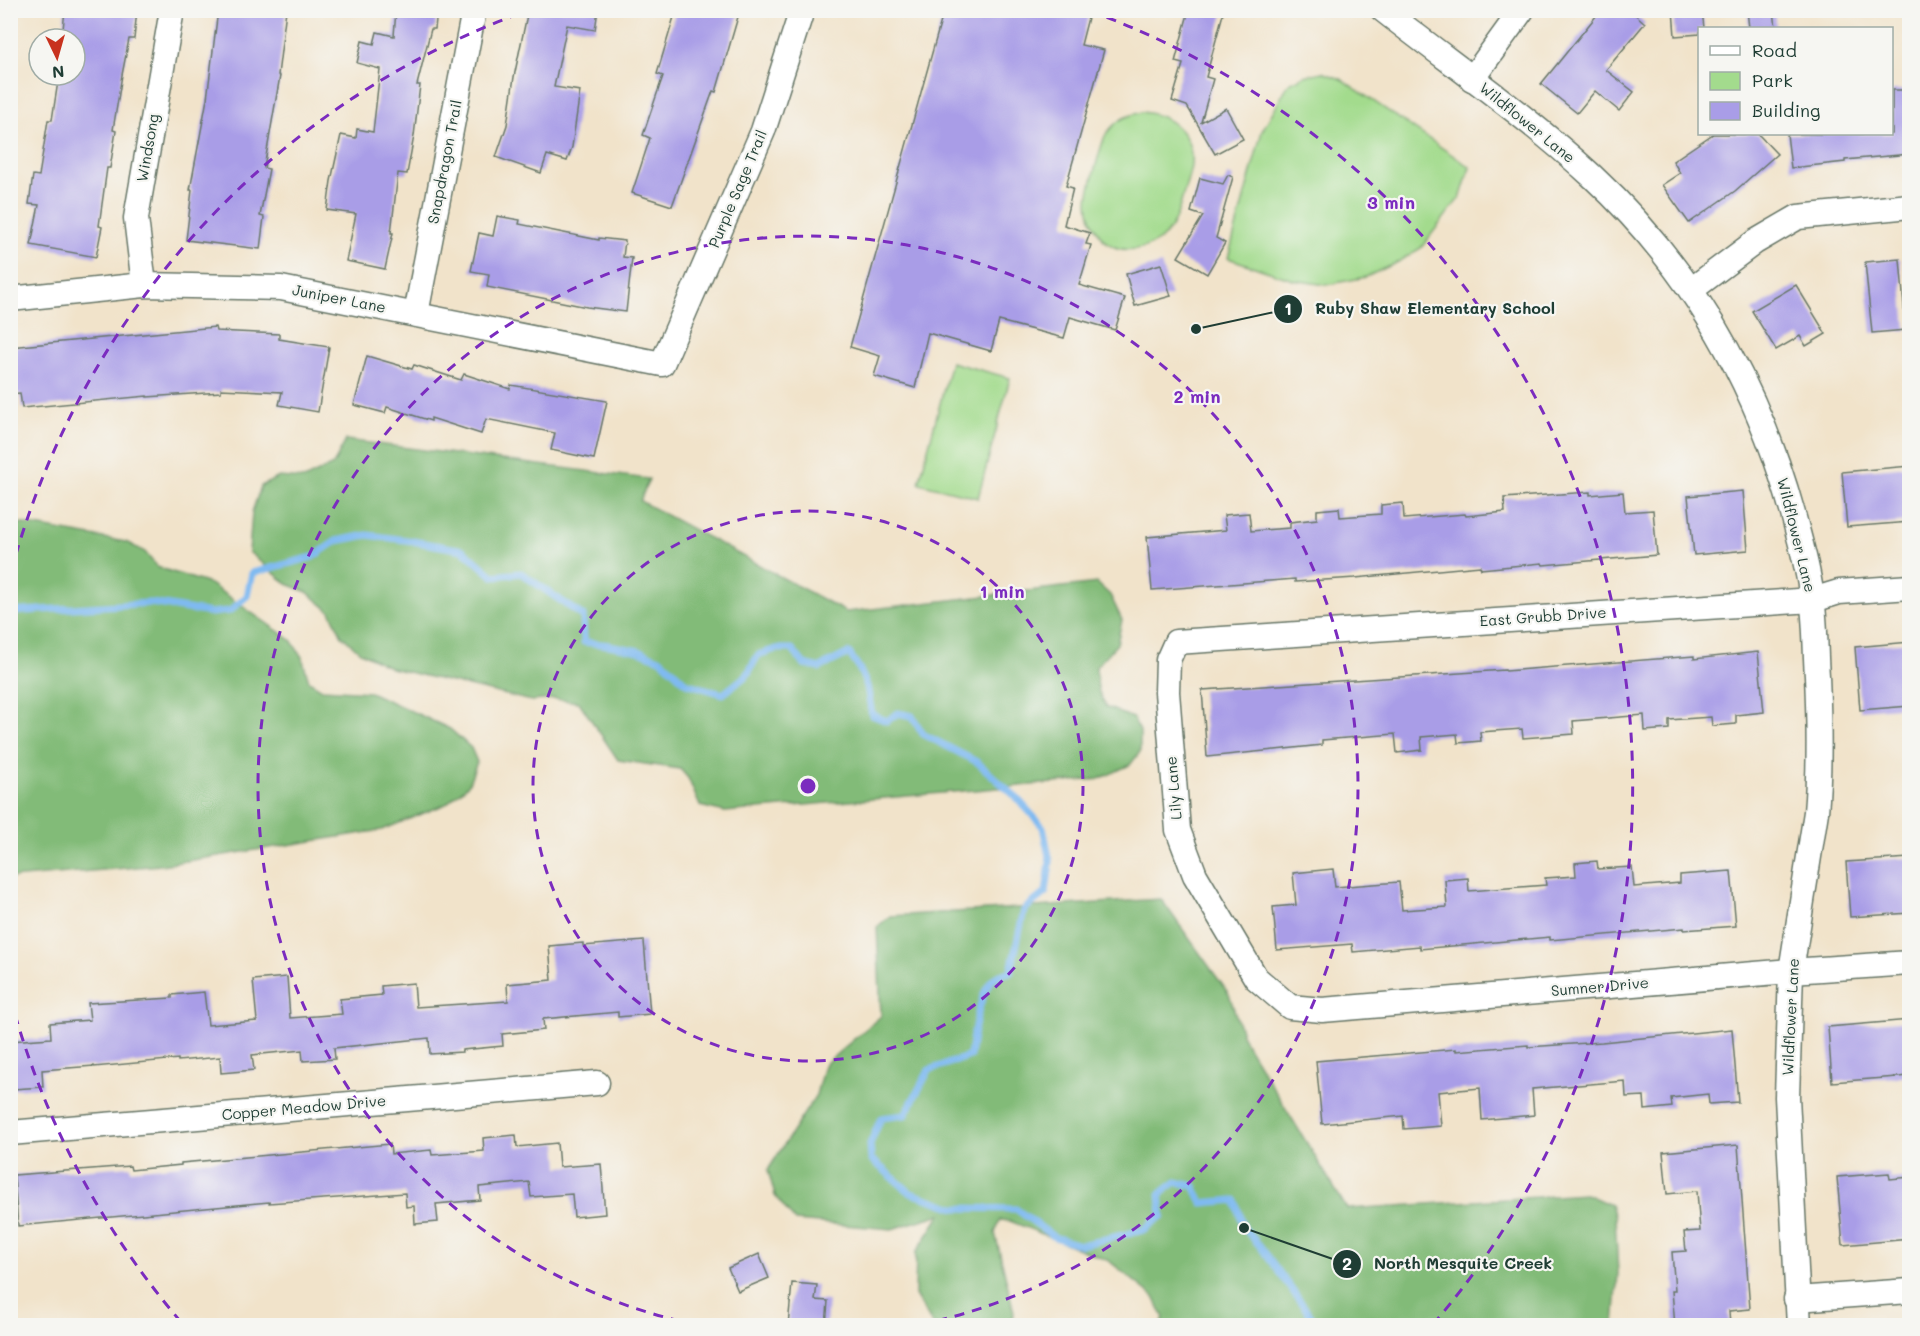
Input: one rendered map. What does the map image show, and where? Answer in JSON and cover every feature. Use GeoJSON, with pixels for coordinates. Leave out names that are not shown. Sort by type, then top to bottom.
{"type":"FeatureCollection","features":[{"type":"Feature","properties":{"kind":"street","name":"Windsong"},"geometry":{"type":"LineString","coordinates":[[144,285],[136,218],[172,10]]}},
{"type":"Feature","properties":{"kind":"street","name":"Snapdragon Trail"},"geometry":{"type":"LineString","coordinates":[[416,314],[474,10]]}},
{"type":"Feature","properties":{"kind":"street","name":"Purple Sage Trail"},"geometry":{"type":"LineString","coordinates":[[662,364],[763,131],[802,10]]}},
{"type":"Feature","properties":{"kind":"street","name":"Wildflower Lane"},"geometry":{"type":"LineString","coordinates":[[1383,10],[1528,121],[1593,177],[1643,228],[1691,290],[1734,361],[1772,446],[1795,520],[1812,600],[1818,704],[1819,787],[1791,971],[1787,1097],[1799,1326]]}},
{"type":"Feature","properties":{"kind":"street"},"geometry":{"type":"LineString","coordinates":[[1472,79],[1522,10]]}},
{"type":"Feature","properties":{"kind":"street"},"geometry":{"type":"LineString","coordinates":[[1691,290],[1755,242],[1798,217],[1910,206]]}},
{"type":"Feature","properties":{"kind":"street","name":"Juniper Lane"},"geometry":{"type":"LineString","coordinates":[[10,299],[144,285],[281,288],[662,364]]}},
{"type":"Feature","properties":{"kind":"street","name":"East Grubb Drive"},"geometry":{"type":"LineString","coordinates":[[1176,642],[1812,600],[1839,592],[1910,587]]}},
{"type":"Feature","properties":{"kind":"street","name":"Lily Lane"},"geometry":{"type":"LineString","coordinates":[[1176,642],[1168,660],[1167,692],[1178,830],[1195,875],[1256,978],[1290,1007]]}},
{"type":"Feature","properties":{"kind":"street","name":"Sumner Drive"},"geometry":{"type":"LineString","coordinates":[[1290,1007],[1322,1010],[1910,963]]}},
{"type":"Feature","properties":{"kind":"street","name":"Copper Meadow Drive"},"geometry":{"type":"LineString","coordinates":[[10,1133],[597,1083]]}},
{"type":"Feature","properties":{"kind":"street"},"geometry":{"type":"LineString","coordinates":[[1796,1299],[1910,1291]]}},
{"type":"Feature","properties":{"kind":"green space"},"geometry":{"type":"Polygon","coordinates":[[[1322,72],[1341,79],[1470,167],[1461,196],[1421,248],[1366,277],[1326,285],[1293,280],[1228,258],[1262,131],[1289,83],[1304,76],[1322,72]]]}},
{"type":"Feature","properties":{"kind":"green space"},"geometry":{"type":"Polygon","coordinates":[[[1142,112],[1162,117],[1171,122],[1184,135],[1191,154],[1189,177],[1179,211],[1173,224],[1161,239],[1145,247],[1117,248],[1103,239],[1094,226],[1088,207],[1089,196],[1106,135],[1120,120],[1142,112]]]}},
{"type":"Feature","properties":{"kind":"green space"},"geometry":{"type":"Polygon","coordinates":[[[951,362],[1010,378],[978,498],[919,483],[951,362]]]}},
{"type":"Feature","properties":{"kind":"green space"},"geometry":{"type":"Polygon","coordinates":[[[346,440],[649,479],[640,501],[846,612],[1097,583],[1110,595],[1122,620],[1117,644],[1096,667],[1098,690],[1106,707],[1133,718],[1140,731],[1140,752],[1130,765],[1099,779],[725,812],[700,806],[688,778],[680,769],[618,760],[579,702],[554,699],[532,701],[391,668],[360,652],[342,636],[330,611],[307,592],[287,584],[249,552],[252,512],[261,486],[279,477],[304,479],[333,465],[346,440]]]}},
{"type":"Feature","properties":{"kind":"green space"},"geometry":{"type":"Polygon","coordinates":[[[11,523],[126,542],[145,552],[157,567],[210,584],[291,640],[302,657],[309,681],[322,689],[370,692],[450,729],[471,748],[477,762],[468,785],[446,804],[382,830],[161,865],[11,878],[11,523]]]}},
{"type":"Feature","properties":{"kind":"green space"},"geometry":{"type":"Polygon","coordinates":[[[1161,899],[1229,994],[1244,1040],[1347,1209],[1586,1194],[1611,1205],[1615,1216],[1618,1273],[1614,1325],[1161,1325],[1164,1318],[1154,1297],[1109,1261],[1010,1221],[1000,1220],[995,1233],[1014,1312],[1012,1325],[933,1325],[915,1295],[916,1253],[941,1214],[892,1229],[795,1221],[775,1196],[768,1170],[816,1095],[824,1065],[881,1016],[877,927],[890,916],[1161,899]]]}},
{"type":"Feature","properties":{"kind":"building"},"geometry":{"type":"Polygon","coordinates":[[[65,10],[137,10],[134,39],[129,39],[122,75],[113,130],[116,131],[110,168],[107,168],[99,226],[102,227],[96,257],[31,245],[39,205],[29,204],[33,175],[39,176],[48,120],[52,120],[57,87],[87,87],[87,27],[63,27],[65,10]]]}},
{"type":"Feature","properties":{"kind":"building"},"geometry":{"type":"Polygon","coordinates":[[[218,10],[286,10],[278,75],[280,76],[264,168],[269,169],[260,216],[264,217],[260,249],[186,240],[192,190],[190,190],[207,99],[218,10]]]}},
{"type":"Feature","properties":{"kind":"building"},"geometry":{"type":"Polygon","coordinates":[[[396,10],[437,10],[435,29],[431,29],[417,85],[420,85],[407,174],[398,173],[391,233],[393,233],[385,269],[346,261],[356,214],[327,210],[341,135],[356,138],[357,129],[373,132],[380,69],[357,63],[362,41],[374,44],[377,32],[394,36],[396,10]]]}},
{"type":"Feature","properties":{"kind":"building"},"geometry":{"type":"Polygon","coordinates":[[[528,10],[598,10],[595,30],[567,25],[554,87],[580,91],[572,147],[567,161],[547,155],[541,173],[496,157],[507,125],[528,10]]]}},
{"type":"Feature","properties":{"kind":"building"},"geometry":{"type":"Polygon","coordinates":[[[676,10],[740,10],[716,92],[713,91],[672,206],[632,193],[650,138],[643,135],[663,76],[657,74],[676,10]]]}},
{"type":"Feature","properties":{"kind":"building"},"geometry":{"type":"Polygon","coordinates":[[[944,10],[1090,10],[1081,45],[1104,50],[1066,186],[1073,188],[1064,225],[1090,233],[1086,244],[1091,245],[1079,285],[1125,298],[1115,330],[1070,317],[1064,338],[999,321],[991,351],[928,333],[915,388],[874,376],[880,356],[850,347],[944,10]]]}},
{"type":"Feature","properties":{"kind":"building"},"geometry":{"type":"Polygon","coordinates":[[[1189,10],[1224,10],[1206,77],[1213,79],[1201,122],[1226,108],[1243,139],[1215,154],[1187,106],[1172,101],[1183,64],[1175,62],[1189,10]]]}},
{"type":"Feature","properties":{"kind":"building"},"geometry":{"type":"Polygon","coordinates":[[[1601,10],[1630,10],[1645,23],[1606,70],[1634,92],[1619,111],[1595,91],[1577,113],[1541,84],[1601,10]]]}},
{"type":"Feature","properties":{"kind":"building"},"geometry":{"type":"Polygon","coordinates":[[[1673,10],[1702,10],[1704,27],[1698,27],[1698,34],[1675,36],[1673,10]]]}},
{"type":"Feature","properties":{"kind":"building"},"geometry":{"type":"Polygon","coordinates":[[[1747,10],[1774,10],[1776,27],[1749,27],[1747,10]]]}},
{"type":"Feature","properties":{"kind":"building"},"geometry":{"type":"Polygon","coordinates":[[[1893,90],[1905,90],[1910,154],[1791,168],[1787,135],[1893,135],[1893,90]]]}},
{"type":"Feature","properties":{"kind":"building"},"geometry":{"type":"Polygon","coordinates":[[[1712,135],[1759,135],[1777,154],[1735,191],[1689,223],[1662,185],[1680,173],[1673,161],[1712,135]]]}},
{"type":"Feature","properties":{"kind":"building"},"geometry":{"type":"Polygon","coordinates":[[[1228,175],[1233,177],[1216,238],[1225,243],[1207,274],[1178,257],[1203,216],[1191,212],[1200,178],[1223,184],[1228,175]]]}},
{"type":"Feature","properties":{"kind":"building"},"geometry":{"type":"Polygon","coordinates":[[[497,216],[520,220],[519,224],[599,240],[599,238],[625,241],[623,257],[632,258],[626,312],[587,307],[487,287],[489,274],[471,271],[479,233],[493,236],[497,216]]]}},
{"type":"Feature","properties":{"kind":"building"},"geometry":{"type":"Polygon","coordinates":[[[1900,259],[1906,330],[1872,333],[1865,262],[1900,259]]]}},
{"type":"Feature","properties":{"kind":"building"},"geometry":{"type":"Polygon","coordinates":[[[1161,264],[1171,296],[1135,306],[1126,274],[1161,264]]]}},
{"type":"Feature","properties":{"kind":"building"},"geometry":{"type":"Polygon","coordinates":[[[1796,285],[1826,334],[1806,346],[1800,336],[1776,350],[1752,311],[1796,285]]]}},
{"type":"Feature","properties":{"kind":"building"},"geometry":{"type":"Polygon","coordinates":[[[215,327],[216,331],[279,334],[279,339],[329,347],[318,412],[279,405],[282,392],[221,389],[221,392],[147,396],[22,408],[20,393],[10,394],[10,347],[215,327]]]}},
{"type":"Feature","properties":{"kind":"building"},"geometry":{"type":"Polygon","coordinates":[[[367,356],[412,369],[414,365],[461,380],[464,374],[510,389],[511,385],[607,401],[594,459],[551,450],[555,433],[486,419],[481,434],[387,407],[385,413],[354,405],[367,356]]]}},
{"type":"Feature","properties":{"kind":"building"},"geometry":{"type":"Polygon","coordinates":[[[1910,466],[1910,522],[1847,527],[1842,472],[1910,466]]]}},
{"type":"Feature","properties":{"kind":"building"},"geometry":{"type":"Polygon","coordinates":[[[1743,491],[1748,550],[1694,555],[1688,496],[1743,491]]]}},
{"type":"Feature","properties":{"kind":"building"},"geometry":{"type":"Polygon","coordinates":[[[1590,492],[1590,495],[1623,492],[1625,512],[1653,510],[1657,555],[1543,565],[1542,563],[1481,569],[1480,566],[1355,578],[1295,582],[1295,579],[1152,590],[1147,537],[1226,530],[1224,515],[1249,513],[1251,531],[1290,528],[1290,522],[1317,519],[1317,510],[1339,508],[1340,517],[1381,514],[1381,505],[1403,503],[1404,519],[1465,514],[1466,516],[1505,512],[1504,498],[1590,492]]]}},
{"type":"Feature","properties":{"kind":"building"},"geometry":{"type":"Polygon","coordinates":[[[1910,642],[1910,706],[1860,710],[1855,647],[1910,642]]]}},
{"type":"Feature","properties":{"kind":"building"},"geometry":{"type":"Polygon","coordinates":[[[1758,652],[1764,712],[1736,715],[1736,724],[1712,726],[1711,717],[1669,720],[1669,729],[1645,731],[1644,715],[1573,721],[1574,734],[1523,738],[1522,729],[1480,732],[1481,741],[1458,743],[1457,734],[1421,737],[1422,750],[1397,753],[1395,734],[1322,740],[1322,745],[1207,757],[1202,690],[1506,671],[1694,656],[1694,659],[1758,652]]]}},
{"type":"Feature","properties":{"kind":"building"},"geometry":{"type":"Polygon","coordinates":[[[1910,858],[1910,913],[1850,917],[1846,862],[1910,858]]]}},
{"type":"Feature","properties":{"kind":"building"},"geometry":{"type":"Polygon","coordinates":[[[1597,861],[1598,869],[1632,867],[1634,887],[1680,883],[1680,875],[1731,871],[1736,926],[1684,930],[1684,928],[1550,940],[1550,937],[1420,949],[1420,946],[1353,952],[1352,944],[1277,950],[1273,907],[1296,905],[1293,873],[1333,869],[1335,887],[1399,882],[1402,910],[1447,907],[1445,880],[1468,878],[1469,891],[1546,885],[1545,878],[1576,876],[1575,863],[1597,861]]]}},
{"type":"Feature","properties":{"kind":"building"},"geometry":{"type":"Polygon","coordinates":[[[644,941],[650,1014],[618,1017],[618,1012],[543,1019],[544,1030],[502,1034],[503,1046],[462,1050],[462,1052],[430,1054],[429,1038],[334,1048],[335,1059],[303,1061],[302,1050],[252,1055],[254,1070],[221,1073],[220,1057],[42,1070],[43,1087],[13,1089],[10,1041],[51,1038],[50,1023],[90,1020],[88,1003],[172,998],[172,995],[204,992],[208,1025],[257,1021],[253,980],[287,977],[290,1018],[342,1014],[340,999],[382,995],[381,986],[414,983],[416,1007],[508,1001],[507,984],[552,980],[549,946],[644,941]]]}},
{"type":"Feature","properties":{"kind":"building"},"geometry":{"type":"Polygon","coordinates":[[[1910,1020],[1910,1076],[1832,1082],[1828,1027],[1910,1020]]]}},
{"type":"Feature","properties":{"kind":"building"},"geometry":{"type":"Polygon","coordinates":[[[1732,1029],[1738,1102],[1709,1104],[1708,1094],[1671,1098],[1672,1107],[1645,1110],[1644,1096],[1626,1097],[1625,1081],[1532,1089],[1534,1115],[1482,1120],[1480,1088],[1438,1092],[1441,1126],[1404,1129],[1403,1116],[1322,1124],[1316,1061],[1456,1049],[1456,1051],[1602,1042],[1732,1029]]]}},
{"type":"Feature","properties":{"kind":"building"},"geometry":{"type":"Polygon","coordinates":[[[516,1135],[517,1147],[557,1143],[559,1167],[601,1164],[605,1214],[574,1217],[572,1194],[531,1197],[529,1182],[479,1187],[480,1200],[436,1204],[438,1222],[415,1224],[414,1206],[406,1207],[405,1193],[269,1202],[18,1226],[14,1175],[130,1166],[131,1170],[181,1165],[181,1163],[390,1144],[391,1154],[431,1150],[432,1155],[484,1151],[483,1138],[516,1135]]]}},
{"type":"Feature","properties":{"kind":"building"},"geometry":{"type":"Polygon","coordinates":[[[1738,1145],[1750,1309],[1729,1311],[1730,1326],[1675,1326],[1672,1252],[1686,1251],[1684,1232],[1700,1231],[1697,1191],[1667,1194],[1663,1152],[1738,1145]]]}},
{"type":"Feature","properties":{"kind":"building"},"geometry":{"type":"Polygon","coordinates":[[[1889,1173],[1890,1179],[1910,1177],[1910,1239],[1843,1245],[1837,1177],[1889,1173]]]}},
{"type":"Feature","properties":{"kind":"building"},"geometry":{"type":"Polygon","coordinates":[[[759,1254],[769,1278],[738,1291],[728,1268],[759,1254]]]}},
{"type":"Feature","properties":{"kind":"building"},"geometry":{"type":"Polygon","coordinates":[[[792,1283],[817,1285],[815,1300],[828,1301],[826,1326],[788,1326],[792,1283]]]}},
{"type":"Feature","properties":{"kind":"waterway"},"geometry":{"type":"LineString","coordinates":[[10,612],[151,603],[211,613],[230,611],[247,596],[252,573],[313,557],[336,541],[367,535],[463,550],[493,576],[521,573],[583,616],[584,642],[639,651],[662,660],[686,683],[723,694],[747,675],[758,655],[776,649],[792,649],[804,664],[819,668],[849,653],[867,686],[872,715],[887,721],[898,713],[912,716],[923,734],[977,762],[1016,797],[1043,827],[1050,862],[1046,892],[1024,910],[1011,971],[993,979],[984,994],[977,1015],[970,1056],[929,1070],[905,1115],[881,1118],[870,1144],[871,1159],[911,1193],[955,1208],[1016,1209],[1054,1237],[1081,1245],[1143,1230],[1162,1216],[1160,1194],[1176,1182],[1194,1186],[1202,1203],[1235,1200],[1244,1228],[1260,1246],[1318,1326]]}},
{"type":"Feature","properties":{"kind":"place","name":"Ruby Shaw Elementary School"},"geometry":{"type":"Point","coordinates":[1196,329]}},
{"type":"Feature","properties":{"kind":"place","name":"North Mesquite Creek"},"geometry":{"type":"Point","coordinates":[1244,1228]}}]}
